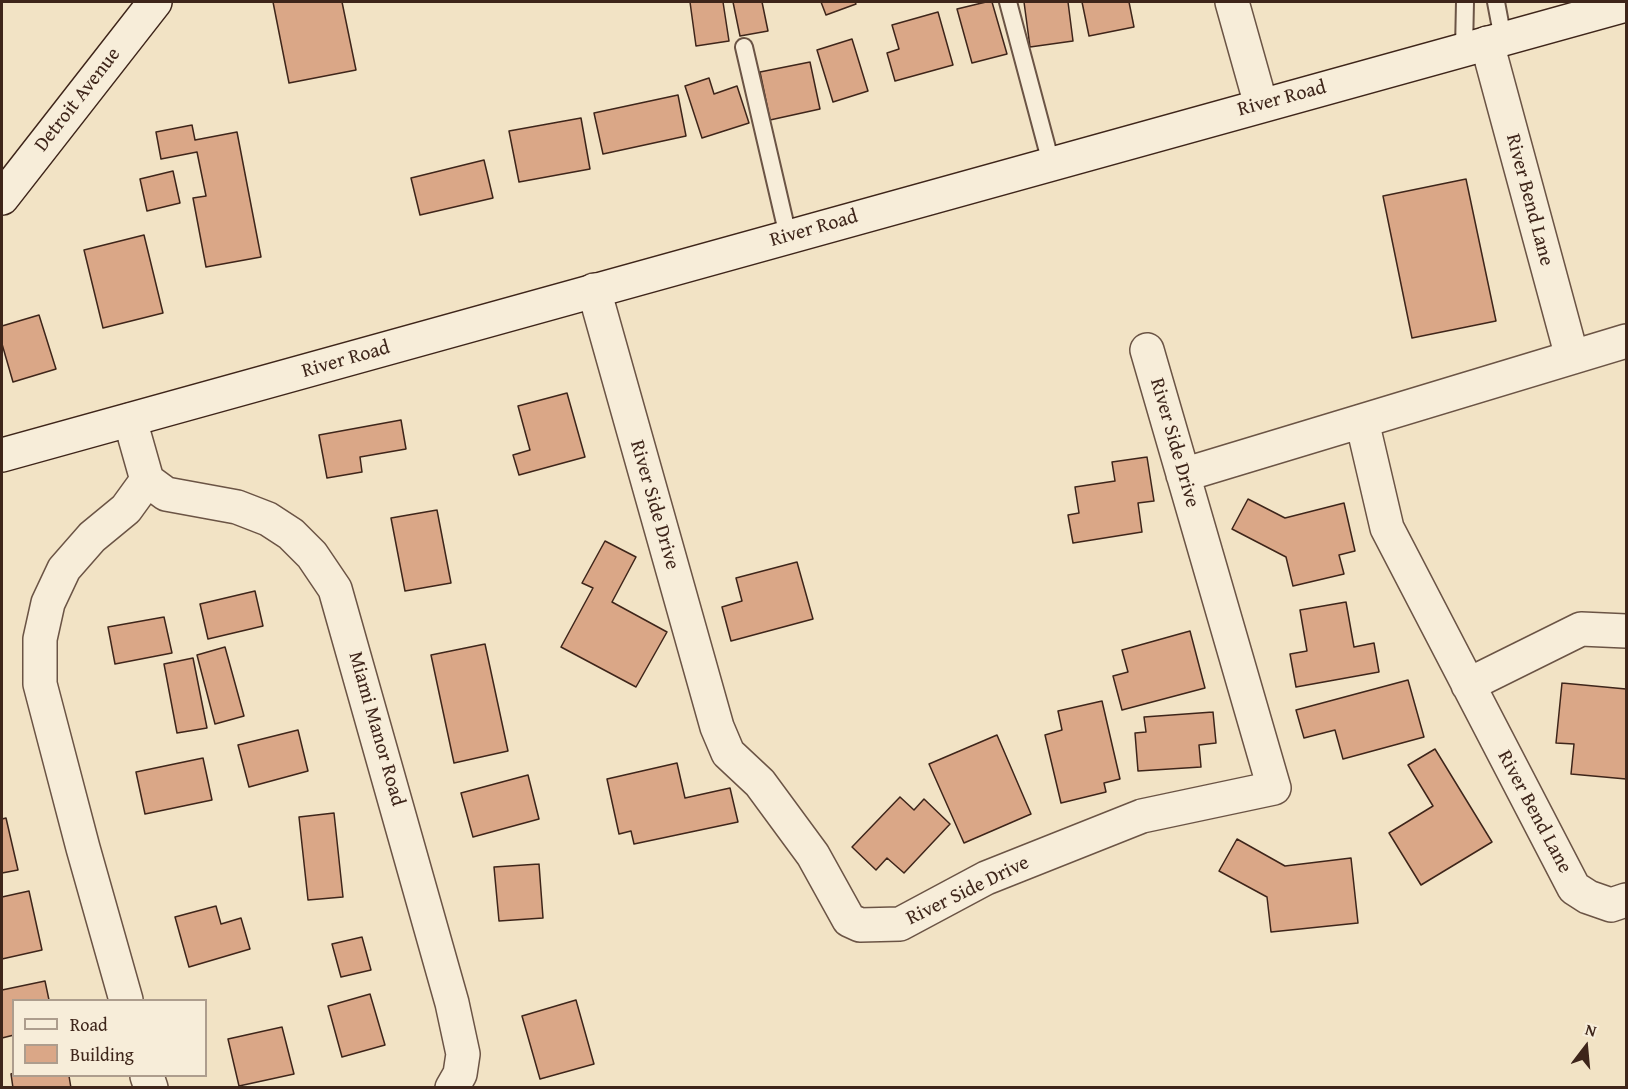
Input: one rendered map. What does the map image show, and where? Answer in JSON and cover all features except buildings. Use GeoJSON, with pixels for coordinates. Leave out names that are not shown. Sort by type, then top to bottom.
{"type":"FeatureCollection","features":[{"type":"Feature","properties":{"kind":"street","name":"Detroit Avenue"},"geometry":{"type":"LineString","coordinates":[[2,198],[155,2]]}},
{"type":"Feature","properties":{"kind":"street"},"geometry":{"type":"LineString","coordinates":[[1233,2],[1261,105]]}},
{"type":"Feature","properties":{"kind":"street","name":"River Road"},"geometry":{"type":"LineString","coordinates":[[2,455],[1626,5]]}},
{"type":"Feature","properties":{"kind":"street","name":"River Bend Lane"},"geometry":{"type":"LineString","coordinates":[[1484,44],[1572,357]]}},
{"type":"Feature","properties":{"kind":"street","name":"River Side Drive"},"geometry":{"type":"LineString","coordinates":[[594,290],[717,727],[728,753],[760,783],[813,855],[849,920],[860,925],[900,924],[986,878],[1142,816],[1274,788],[1147,350]]}},
{"type":"Feature","properties":{"kind":"street"},"geometry":{"type":"LineString","coordinates":[[1183,475],[1626,341]]}},
{"type":"Feature","properties":{"kind":"street"},"geometry":{"type":"LineString","coordinates":[[126,999],[40,684],[40,639],[48,603],[64,569],[92,537],[126,509],[147,480],[130,420]]}},
{"type":"Feature","properties":{"kind":"street","name":"River Bend Lane"},"geometry":{"type":"LineString","coordinates":[[1362,421],[1387,528],[1575,888],[1588,897],[1611,905],[1626,900]]}},
{"type":"Feature","properties":{"kind":"street","name":"Miami Manor Road"},"geometry":{"type":"LineString","coordinates":[[147,480],[166,494],[237,507],[268,519],[291,534],[312,555],[335,589],[452,1003],[463,1054],[460,1074],[452,1088]]}},
{"type":"Feature","properties":{"kind":"street"},"geometry":{"type":"LineString","coordinates":[[1468,685],[1581,629],[1626,631]]}},
{"type":"Feature","properties":{"kind":"lane"},"geometry":{"type":"LineString","coordinates":[[1008,2],[1051,163]]}},
{"type":"Feature","properties":{"kind":"lane"},"geometry":{"type":"LineString","coordinates":[[1465,2],[1484,44]]}},
{"type":"Feature","properties":{"kind":"lane"},"geometry":{"type":"LineString","coordinates":[[1484,44],[1496,2]]}},
{"type":"Feature","properties":{"kind":"lane"},"geometry":{"type":"LineString","coordinates":[[744,47],[788,236]]}}]}
